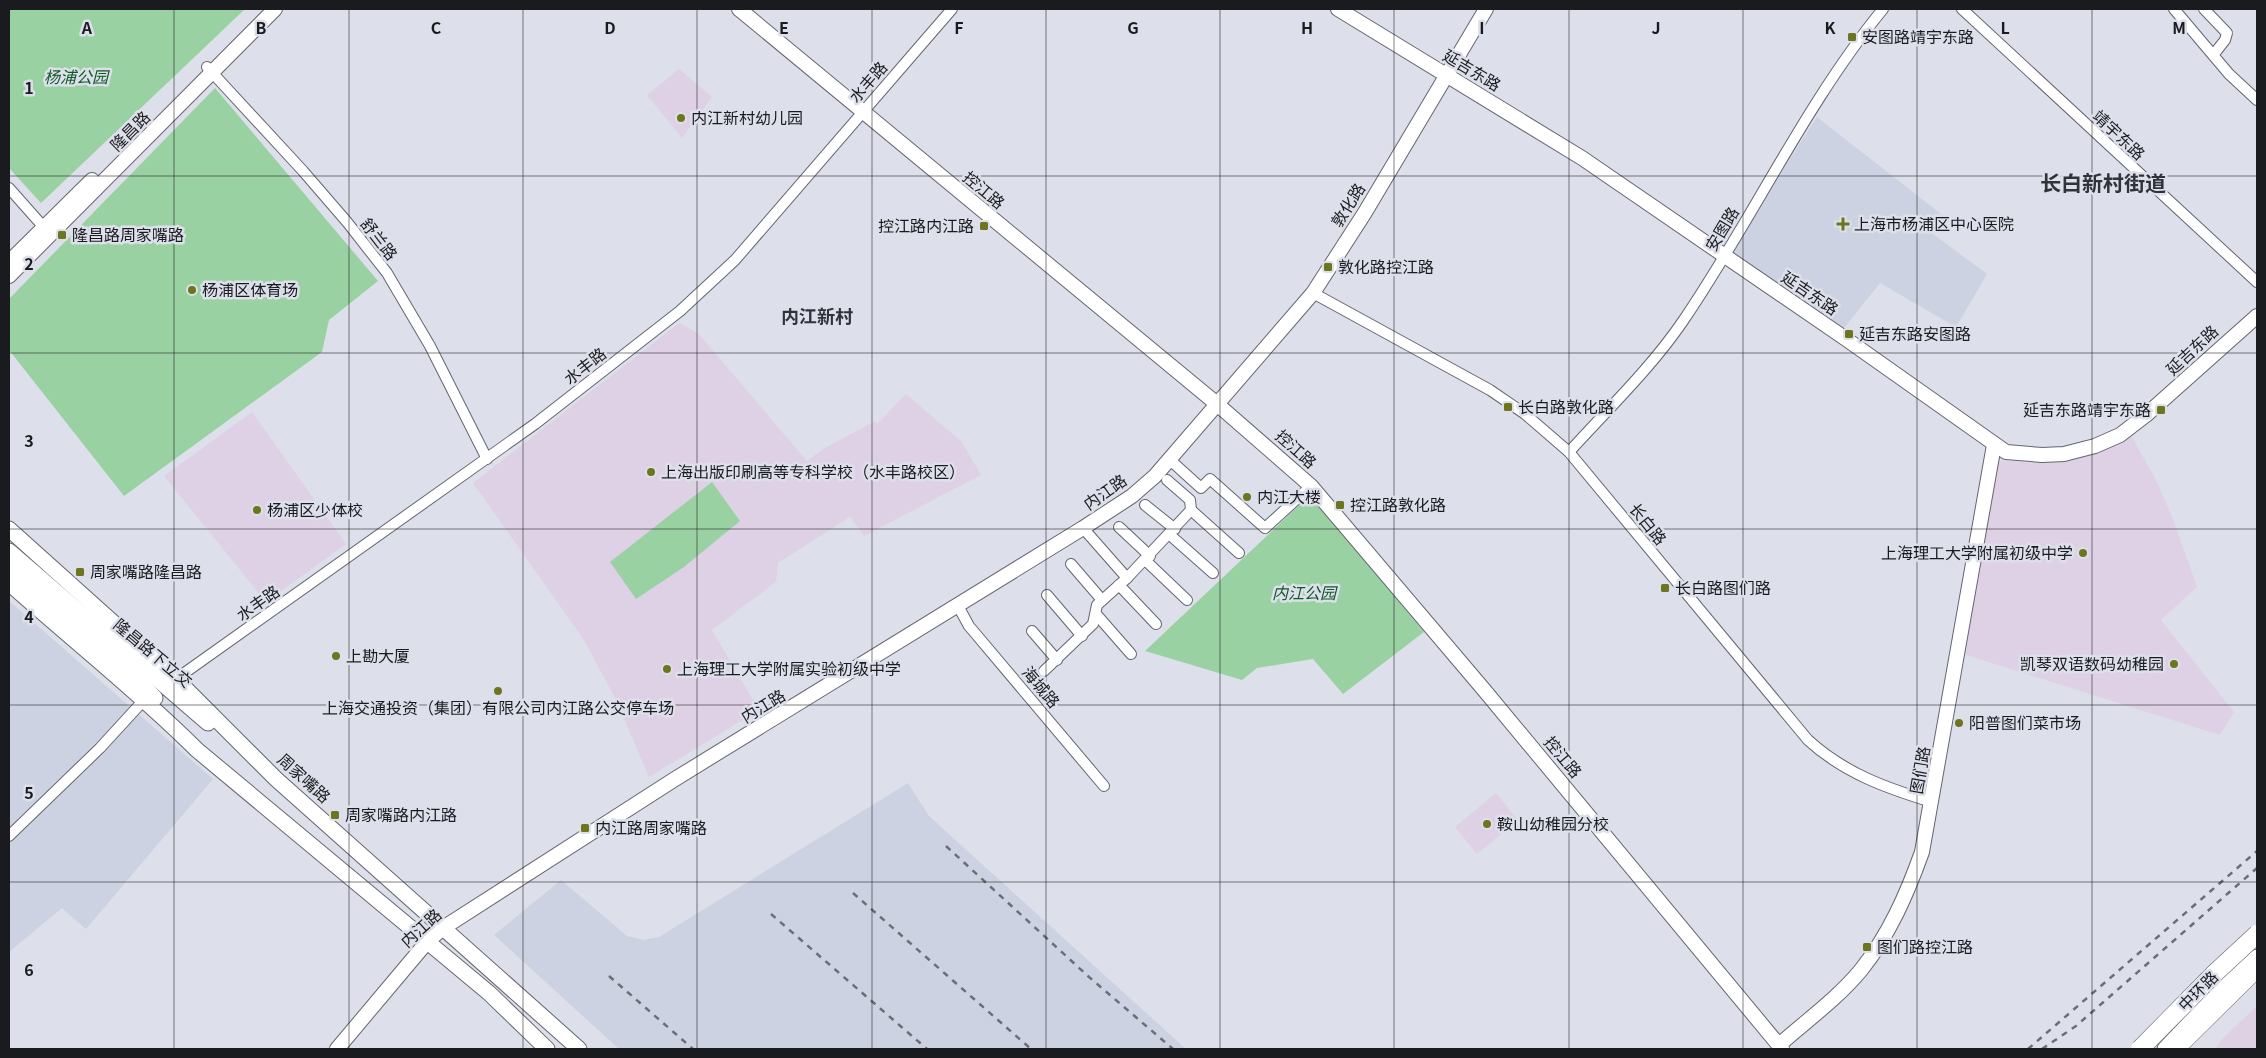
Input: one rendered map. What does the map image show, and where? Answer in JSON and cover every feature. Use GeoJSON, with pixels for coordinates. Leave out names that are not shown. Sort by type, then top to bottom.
{"type":"FeatureCollection","features":[{"type":"Feature","properties":{"kind":"highway","name":"中环路"},"geometry":{"type":"LineString","coordinates":[[2140,1049],[2215,973],[2257,934]]}},
{"type":"Feature","properties":{"kind":"highway","name":"中环路"},"geometry":{"type":"LineString","coordinates":[[2175,1049],[2257,968]]}},
{"type":"Feature","properties":{"kind":"main road","name":"周家嘴路"},"geometry":{"type":"LineString","coordinates":[[9,529],[176,679],[276,779],[579,1049]]}},
{"type":"Feature","properties":{"kind":"main road","name":"隆昌路下立交"},"geometry":{"type":"LineString","coordinates":[[9,551],[142,667],[276,779]]}},
{"type":"Feature","properties":{"kind":"main road","name":"隆昌路下立交"},"geometry":{"type":"LineString","coordinates":[[9,567],[132,674],[231,778]]}},
{"type":"Feature","properties":{"kind":"main road"},"geometry":{"type":"LineString","coordinates":[[9,583],[144,700],[197,750],[555,1049]]}},
{"type":"Feature","properties":{"kind":"main road"},"geometry":{"type":"LineString","coordinates":[[2130,1049],[2257,924]]}},
{"type":"Feature","properties":{"kind":"main road"},"geometry":{"type":"LineString","coordinates":[[2151,1049],[2257,942]]}},
{"type":"Feature","properties":{"kind":"main road"},"geometry":{"type":"LineString","coordinates":[[2165,1049],[2232,979],[2257,957]]}},
{"type":"Feature","properties":{"kind":"main road"},"geometry":{"type":"LineString","coordinates":[[2185,1049],[2257,978]]}},
{"type":"Feature","properties":{"kind":"main road"},"geometry":{"type":"LineString","coordinates":[[2186,992],[2218,980]]}},
{"type":"Feature","properties":{"kind":"main road"},"geometry":{"type":"LineString","coordinates":[[489,992],[547,1049]]}},
{"type":"Feature","properties":{"kind":"street","name":"隆昌路"},"geometry":{"type":"LineString","coordinates":[[210,70],[264,9]]}},
{"type":"Feature","properties":{"kind":"street","name":"隆昌路"},"geometry":{"type":"LineString","coordinates":[[9,276],[48,231],[210,70],[275,9]]}},
{"type":"Feature","properties":{"kind":"street","name":"控江路"},"geometry":{"type":"LineString","coordinates":[[739,9],[1217,404],[1311,486],[1485,691],[1778,1048]]}},
{"type":"Feature","properties":{"kind":"street","name":"水丰路"},"geometry":{"type":"LineString","coordinates":[[176,679],[551,412],[709,286],[735,260],[952,9]]}},
{"type":"Feature","properties":{"kind":"street","name":"延吉东路"},"geometry":{"type":"LineString","coordinates":[[1338,9],[1582,158],[1846,338],[2006,452],[2017,454],[2064,454],[2095,446],[2120,435],[2139,421],[2257,316]]}},
{"type":"Feature","properties":{"kind":"street","name":"敦化路"},"geometry":{"type":"LineString","coordinates":[[1217,404],[1313,293],[1364,214],[1486,9]]}},
{"type":"Feature","properties":{"kind":"street","name":"安图路"},"geometry":{"type":"LineString","coordinates":[[1569,452],[1672,338],[1847,55],[1883,9]]}},
{"type":"Feature","properties":{"kind":"street","name":"靖宇东路"},"geometry":{"type":"LineString","coordinates":[[1962,9],[2257,282]]}},
{"type":"Feature","properties":{"kind":"street"},"geometry":{"type":"LineString","coordinates":[[2174,9],[2229,74],[2257,100]]}},
{"type":"Feature","properties":{"kind":"street"},"geometry":{"type":"LineString","coordinates":[[2204,9],[2226,29],[2227,33],[2225,40],[2214,54]]}},
{"type":"Feature","properties":{"kind":"street","name":"舒兰路"},"geometry":{"type":"LineString","coordinates":[[210,70],[334,207],[387,273],[426,338],[487,459]]}},
{"type":"Feature","properties":{"kind":"street"},"geometry":{"type":"LineString","coordinates":[[9,188],[48,231]]}},
{"type":"Feature","properties":{"kind":"street","name":"隆昌路"},"geometry":{"type":"LineString","coordinates":[[9,262],[48,231]]}},
{"type":"Feature","properties":{"kind":"street","name":"长白路"},"geometry":{"type":"LineString","coordinates":[[1313,293],[1490,390],[1525,414],[1569,452],[1808,740],[1828,758],[1854,773],[1932,802]]}},
{"type":"Feature","properties":{"kind":"street","name":"内江路"},"geometry":{"type":"LineString","coordinates":[[337,1049],[426,942],[443,928],[667,784],[1084,528],[1132,496],[1155,476],[1217,404]]}},
{"type":"Feature","properties":{"kind":"street","name":"图们路"},"geometry":{"type":"LineString","coordinates":[[1778,1048],[1860,972],[1876,951],[1911,884],[1922,852],[1932,802],[1994,445]]}},
{"type":"Feature","properties":{"kind":"street"},"geometry":{"type":"LineString","coordinates":[[1169,459],[1201,488],[1210,479],[1265,528],[1311,486]]}},
{"type":"Feature","properties":{"kind":"street"},"geometry":{"type":"LineString","coordinates":[[1167,480],[1190,500],[1191,510],[1239,553]]}},
{"type":"Feature","properties":{"kind":"street"},"geometry":{"type":"LineString","coordinates":[[1145,505],[1213,573]]}},
{"type":"Feature","properties":{"kind":"street"},"geometry":{"type":"LineString","coordinates":[[1044,672],[1093,624],[1097,605],[1147,558],[1191,510]]}},
{"type":"Feature","properties":{"kind":"street"},"geometry":{"type":"LineString","coordinates":[[1119,527],[1187,600]]}},
{"type":"Feature","properties":{"kind":"street"},"geometry":{"type":"LineString","coordinates":[[1084,528],[1127,578]]}},
{"type":"Feature","properties":{"kind":"street"},"geometry":{"type":"LineString","coordinates":[[1071,564],[1102,600]]}},
{"type":"Feature","properties":{"kind":"street"},"geometry":{"type":"LineString","coordinates":[[1119,585],[1156,624]]}},
{"type":"Feature","properties":{"kind":"street"},"geometry":{"type":"LineString","coordinates":[[1047,595],[1082,636]]}},
{"type":"Feature","properties":{"kind":"street","name":"海城路"},"geometry":{"type":"LineString","coordinates":[[958,606],[969,626],[1104,786]]}},
{"type":"Feature","properties":{"kind":"street"},"geometry":{"type":"LineString","coordinates":[[1096,614],[1131,654]]}},
{"type":"Feature","properties":{"kind":"street"},"geometry":{"type":"LineString","coordinates":[[1032,631],[1057,660]]}},
{"type":"Feature","properties":{"kind":"street"},"geometry":{"type":"LineString","coordinates":[[9,836],[100,748],[144,700]]}},
{"type":"Feature","properties":{"kind":"shaded area","name":"内江新村幼儿园"},"geometry":{"type":"Polygon","coordinates":[[[679,69],[712,97],[682,138],[647,95],[679,69]]]}},
{"type":"Feature","properties":{"kind":"shaded area","name":"上海市杨浦区中心医院"},"geometry":{"type":"Polygon","coordinates":[[[1817,117],[1941,214],[1933,234],[1987,274],[1956,327],[1880,283],[1841,332],[1729,253],[1817,117]]]}},
{"type":"Feature","properties":{"kind":"shaded area","name":"上海出版印刷高等专科学校（水丰路校区）"},"geometry":{"type":"Polygon","coordinates":[[[679,323],[698,333],[807,461],[823,449],[875,421],[877,424],[906,394],[962,442],[981,475],[864,536],[850,517],[778,563],[776,582],[712,630],[759,710],[649,777],[615,698],[584,640],[473,483],[679,323]]]}},
{"type":"Feature","properties":{"kind":"shaded area","name":"杨浦区少体校"},"geometry":{"type":"Polygon","coordinates":[[[252,412],[346,544],[266,602],[164,476],[252,412]]]}},
{"type":"Feature","properties":{"kind":"shaded area","name":"上海理工大学附属初级中学"},"geometry":{"type":"Polygon","coordinates":[[[2132,437],[2157,482],[2173,519],[2197,587],[2161,620],[2234,712],[2220,735],[1963,654],[1997,460],[2043,463],[2087,456],[2132,437]]]}},
{"type":"Feature","properties":{"kind":"shaded area"},"geometry":{"type":"Polygon","coordinates":[[[9,601],[213,779],[86,929],[62,908],[9,952],[9,601]]]}},
{"type":"Feature","properties":{"kind":"shaded area"},"geometry":{"type":"Polygon","coordinates":[[[908,783],[929,816],[1186,1049],[619,1049],[494,935],[561,880],[627,936],[643,940],[659,937],[908,783]]]}},
{"type":"Feature","properties":{"kind":"shaded area","name":"鞍山幼稚园分校"},"geometry":{"type":"Polygon","coordinates":[[[1496,793],[1518,820],[1477,854],[1455,827],[1496,793]]]}},
{"type":"Feature","properties":{"kind":"shaded area"},"geometry":{"type":"Polygon","coordinates":[[[2257,1006],[2257,1049],[2215,1049],[2222,1039],[2257,1006]]]}},
{"type":"Feature","properties":{"kind":"green space","name":"杨浦公园"},"geometry":{"type":"Polygon","coordinates":[[[9,9],[245,9],[41,203],[9,168],[9,9]]]}},
{"type":"Feature","properties":{"kind":"green space","name":"杨浦区体育场"},"geometry":{"type":"Polygon","coordinates":[[[215,88],[378,281],[329,320],[322,352],[124,496],[9,350],[9,299],[215,88]]]}},
{"type":"Feature","properties":{"kind":"green space"},"geometry":{"type":"Polygon","coordinates":[[[712,482],[740,521],[684,567],[636,599],[610,562],[712,482]]]}},
{"type":"Feature","properties":{"kind":"green space","name":"内江公园"},"geometry":{"type":"Polygon","coordinates":[[[1310,495],[1424,632],[1343,694],[1313,659],[1257,668],[1242,680],[1145,651],[1310,495]]]}},
{"type":"Feature","properties":{"kind":"railway"},"geometry":{"type":"LineString","coordinates":[[946,846],[1089,977],[1173,1049]]}},
{"type":"Feature","properties":{"kind":"railway"},"geometry":{"type":"LineString","coordinates":[[2028,1049],[2257,851]]}},
{"type":"Feature","properties":{"kind":"railway"},"geometry":{"type":"LineString","coordinates":[[2042,1049],[2076,1026],[2257,868]]}},
{"type":"Feature","properties":{"kind":"railway"},"geometry":{"type":"LineString","coordinates":[[853,893],[1031,1049]]}},
{"type":"Feature","properties":{"kind":"railway"},"geometry":{"type":"LineString","coordinates":[[771,914],[927,1049]]}},
{"type":"Feature","properties":{"kind":"railway"},"geometry":{"type":"LineString","coordinates":[[609,976],[693,1049]]}},
{"type":"Feature","properties":{"kind":"place","name":"安图路靖宇东路"},"geometry":{"type":"Point","coordinates":[1852,37]}},
{"type":"Feature","properties":{"kind":"place","name":"内江新村幼儿园"},"geometry":{"type":"Point","coordinates":[681,118]}},
{"type":"Feature","properties":{"kind":"place","name":"上海市杨浦区中心医院"},"geometry":{"type":"Point","coordinates":[1843,224]}},
{"type":"Feature","properties":{"kind":"place","name":"控江路内江路"},"geometry":{"type":"Point","coordinates":[984,226]}},
{"type":"Feature","properties":{"kind":"place","name":"隆昌路周家嘴路"},"geometry":{"type":"Point","coordinates":[62,235]}},
{"type":"Feature","properties":{"kind":"place","name":"敦化路控江路"},"geometry":{"type":"Point","coordinates":[1328,267]}},
{"type":"Feature","properties":{"kind":"place","name":"杨浦区体育场"},"geometry":{"type":"Point","coordinates":[192,290]}},
{"type":"Feature","properties":{"kind":"place","name":"延吉东路安图路"},"geometry":{"type":"Point","coordinates":[1849,334]}},
{"type":"Feature","properties":{"kind":"place","name":"长白路敦化路"},"geometry":{"type":"Point","coordinates":[1508,407]}},
{"type":"Feature","properties":{"kind":"place","name":"延吉东路靖宇东路"},"geometry":{"type":"Point","coordinates":[2161,410]}},
{"type":"Feature","properties":{"kind":"place","name":"上海出版印刷高等专科学校（水丰路校区）"},"geometry":{"type":"Point","coordinates":[651,472]}},
{"type":"Feature","properties":{"kind":"place","name":"内江大楼"},"geometry":{"type":"Point","coordinates":[1247,497]}},
{"type":"Feature","properties":{"kind":"place","name":"控江路敦化路"},"geometry":{"type":"Point","coordinates":[1340,505]}},
{"type":"Feature","properties":{"kind":"place","name":"杨浦区少体校"},"geometry":{"type":"Point","coordinates":[257,510]}},
{"type":"Feature","properties":{"kind":"place","name":"上海理工大学附属初级中学"},"geometry":{"type":"Point","coordinates":[2083,553]}},
{"type":"Feature","properties":{"kind":"place","name":"周家嘴路隆昌路"},"geometry":{"type":"Point","coordinates":[80,572]}},
{"type":"Feature","properties":{"kind":"place","name":"长白路图们路"},"geometry":{"type":"Point","coordinates":[1665,588]}},
{"type":"Feature","properties":{"kind":"place","name":"上勘大厦"},"geometry":{"type":"Point","coordinates":[336,656]}},
{"type":"Feature","properties":{"kind":"place","name":"凯琴双语数码幼稚园"},"geometry":{"type":"Point","coordinates":[2174,664]}},
{"type":"Feature","properties":{"kind":"place","name":"上海理工大学附属实验初级中学"},"geometry":{"type":"Point","coordinates":[667,669]}},
{"type":"Feature","properties":{"kind":"place","name":"上海交通投资（集团）有限公司内江路公交停车场"},"geometry":{"type":"Point","coordinates":[498,691]}},
{"type":"Feature","properties":{"kind":"place","name":"阳普图们菜市场"},"geometry":{"type":"Point","coordinates":[1959,723]}},
{"type":"Feature","properties":{"kind":"place","name":"周家嘴路内江路"},"geometry":{"type":"Point","coordinates":[335,815]}},
{"type":"Feature","properties":{"kind":"place","name":"鞍山幼稚园分校"},"geometry":{"type":"Point","coordinates":[1487,824]}},
{"type":"Feature","properties":{"kind":"place","name":"内江路周家嘴路"},"geometry":{"type":"Point","coordinates":[585,828]}},
{"type":"Feature","properties":{"kind":"place","name":"图们路控江路"},"geometry":{"type":"Point","coordinates":[1867,947]}},
{"type":"Feature","properties":{"kind":"district","name":"长白新村街道"},"geometry":{"type":"Point","coordinates":[2103,184]}},
{"type":"Feature","properties":{"kind":"district","name":"内江新村"},"geometry":{"type":"Point","coordinates":[817,317]}}]}
